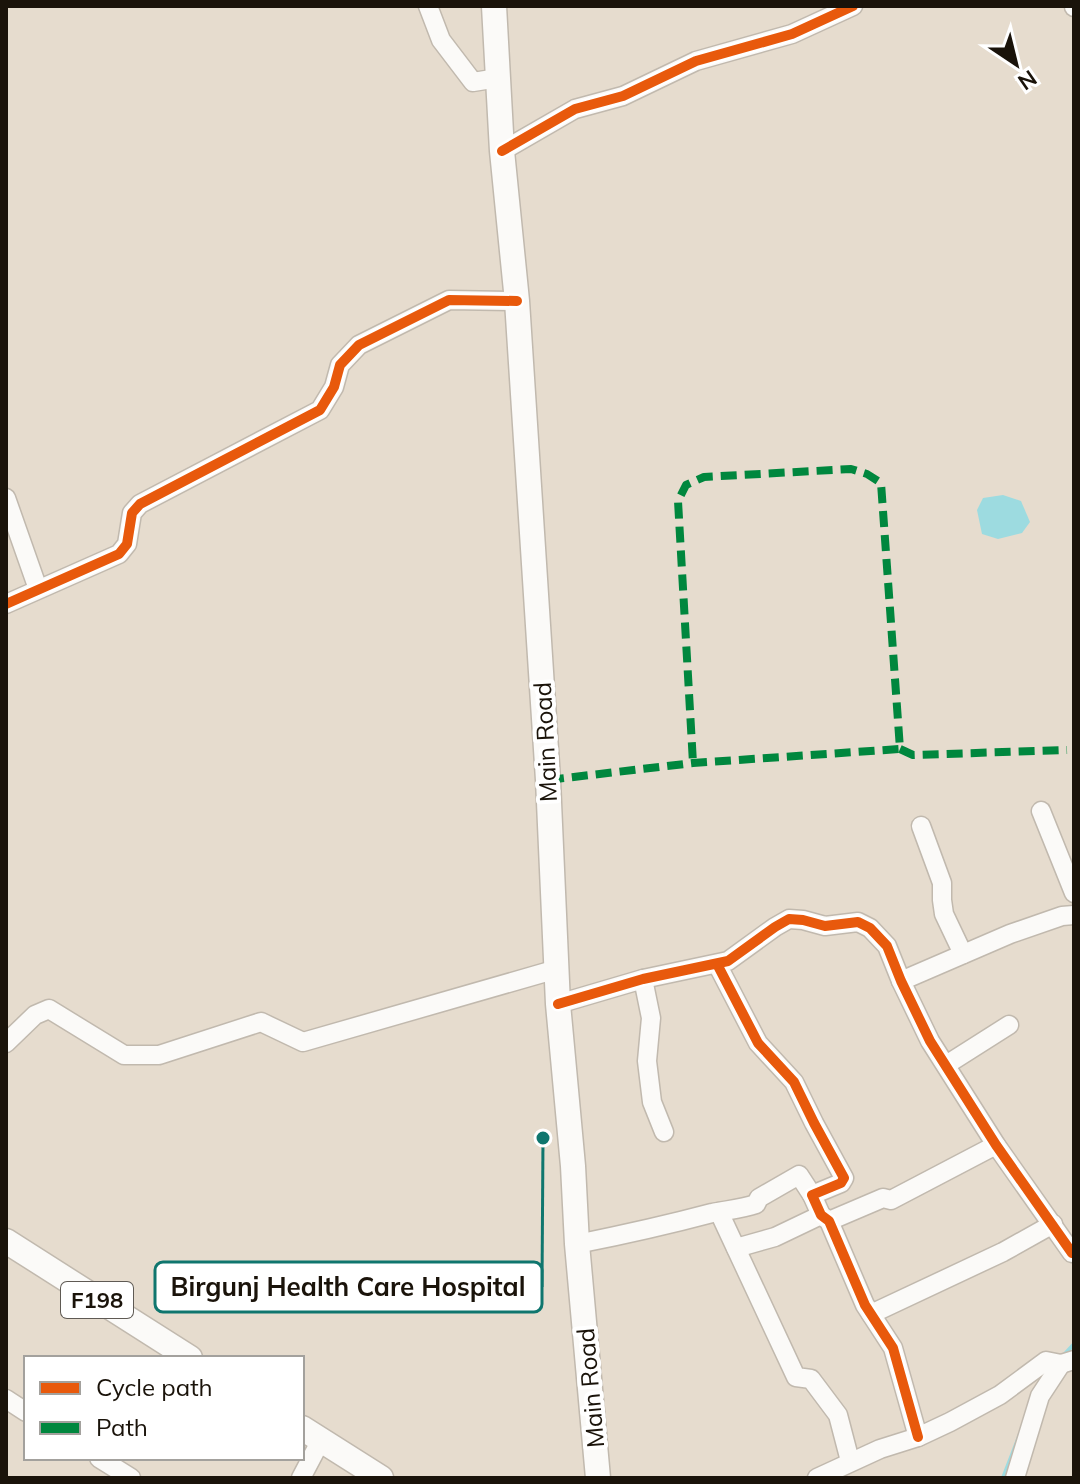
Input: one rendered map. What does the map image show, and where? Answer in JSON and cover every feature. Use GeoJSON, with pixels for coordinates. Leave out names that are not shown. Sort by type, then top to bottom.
{"type":"FeatureCollection","features":[{"type":"Feature","properties":{"kind":"main road","name":"Main Road"},"geometry":{"type":"LineString","coordinates":[[494,6],[502,151],[517,301],[548,780],[558,1004],[598,1478]]}},
{"type":"Feature","properties":{"kind":"main road","name":"F198"},"geometry":{"type":"LineString","coordinates":[[6,1241],[187,1356]]}},
{"type":"Feature","properties":{"kind":"main road"},"geometry":{"type":"LineString","coordinates":[[311,1434],[381,1478]]}},
{"type":"Feature","properties":{"kind":"street"},"geometry":{"type":"LineString","coordinates":[[428,6],[441,40],[473,82],[498,78]]}},
{"type":"Feature","properties":{"kind":"street"},"geometry":{"type":"LineString","coordinates":[[502,151],[575,109],[623,96],[696,61],[792,34],[853,6]]}},
{"type":"Feature","properties":{"kind":"street"},"geometry":{"type":"LineString","coordinates":[[6,604],[119,554],[127,544],[132,513],[140,504],[320,410],[334,387],[340,365],[359,345],[449,300],[517,301]]}},
{"type":"Feature","properties":{"kind":"street"},"geometry":{"type":"LineString","coordinates":[[6,498],[38,589]]}},
{"type":"Feature","properties":{"kind":"street"},"geometry":{"type":"LineString","coordinates":[[1041,811],[1074,893]]}},
{"type":"Feature","properties":{"kind":"street"},"geometry":{"type":"LineString","coordinates":[[921,826],[942,883],[944,914],[963,954]]}},
{"type":"Feature","properties":{"kind":"street"},"geometry":{"type":"LineString","coordinates":[[901,981],[1034,925],[1074,915]]}},
{"type":"Feature","properties":{"kind":"street"},"geometry":{"type":"LineString","coordinates":[[558,1004],[643,979],[728,961],[789,919],[825,926],[858,922],[870,928],[887,946],[930,1041],[996,1145],[1072,1253]]}},
{"type":"Feature","properties":{"kind":"street"},"geometry":{"type":"LineString","coordinates":[[717,964],[758,1043],[794,1082],[844,1178],[841,1183],[812,1195]]}},
{"type":"Feature","properties":{"kind":"street"},"geometry":{"type":"LineString","coordinates":[[6,1043],[35,1015],[49,1009],[124,1055],[159,1055],[261,1022],[303,1042],[557,969]]}},
{"type":"Feature","properties":{"kind":"street"},"geometry":{"type":"LineString","coordinates":[[643,979],[651,1018],[647,1061],[652,1102],[664,1132]]}},
{"type":"Feature","properties":{"kind":"street"},"geometry":{"type":"LineString","coordinates":[[946,1065],[1009,1025]]}},
{"type":"Feature","properties":{"kind":"street"},"geometry":{"type":"LineString","coordinates":[[736,1248],[883,1198],[891,1200],[996,1145]]}},
{"type":"Feature","properties":{"kind":"street"},"geometry":{"type":"LineString","coordinates":[[577,1244],[756,1204],[759,1198],[799,1175],[825,1218],[871,1314],[893,1348],[918,1437]]}},
{"type":"Feature","properties":{"kind":"street"},"geometry":{"type":"LineString","coordinates":[[719,1212],[796,1377],[811,1379],[838,1415],[850,1461]]}},
{"type":"Feature","properties":{"kind":"street"},"geometry":{"type":"LineString","coordinates":[[871,1314],[1003,1252],[1053,1224]]}},
{"type":"Feature","properties":{"kind":"street"},"geometry":{"type":"LineString","coordinates":[[817,1478],[850,1461],[918,1437],[1060,1362]]}},
{"type":"Feature","properties":{"kind":"street"},"geometry":{"type":"LineString","coordinates":[[1015,1478],[1040,1396],[1060,1362]]}},
{"type":"Feature","properties":{"kind":"street"},"geometry":{"type":"LineString","coordinates":[[6,1399],[24,1411]]}},
{"type":"Feature","properties":{"kind":"street"},"geometry":{"type":"LineString","coordinates":[[301,1478],[311,1434]]}},
{"type":"Feature","properties":{"kind":"street"},"geometry":{"type":"LineString","coordinates":[[102,1460],[131,1478]]}},
{"type":"Feature","properties":{"kind":"water"},"geometry":{"type":"Polygon","coordinates":[[[1003,495],[1021,501],[1030,522],[1022,533],[998,539],[982,534],[977,510],[983,498],[1003,495]]]}},
{"type":"Feature","properties":{"kind":"waterway"},"geometry":{"type":"LineString","coordinates":[[1062,1357],[1074,1344]]}},
{"type":"Feature","properties":{"kind":"waterway"},"geometry":{"type":"LineString","coordinates":[[1003,1478],[1020,1434]]}},
{"type":"Feature","properties":{"kind":"marked path"},"geometry":{"type":"LineString","coordinates":[[548,780],[693,763],[900,749],[881,483],[867,474],[851,469],[704,477],[686,485],[678,501],[693,763]]}},
{"type":"Feature","properties":{"kind":"marked path"},"geometry":{"type":"LineString","coordinates":[[900,749],[913,755],[1067,750]]}},
{"type":"Feature","properties":{"kind":"cycle path"},"geometry":{"type":"LineString","coordinates":[[502,151],[575,109],[623,96],[696,61],[792,34],[853,6]]}},
{"type":"Feature","properties":{"kind":"cycle path"},"geometry":{"type":"LineString","coordinates":[[6,604],[119,554],[127,544],[132,513],[140,504],[320,410],[334,387],[340,365],[359,345],[449,300],[517,301]]}},
{"type":"Feature","properties":{"kind":"cycle path"},"geometry":{"type":"LineString","coordinates":[[558,1004],[643,979],[728,961],[789,919],[825,926],[858,922],[870,928],[887,946],[930,1041],[996,1145],[1072,1253]]}},
{"type":"Feature","properties":{"kind":"cycle path"},"geometry":{"type":"LineString","coordinates":[[717,964],[758,1043],[794,1082],[844,1178],[841,1183],[812,1195],[821,1215],[829,1221],[865,1305],[893,1348],[918,1437]]}},
{"type":"Feature","properties":{"kind":"place","name":"Birgunj Health Care Hospital"},"geometry":{"type":"Point","coordinates":[543,1138]}}]}
